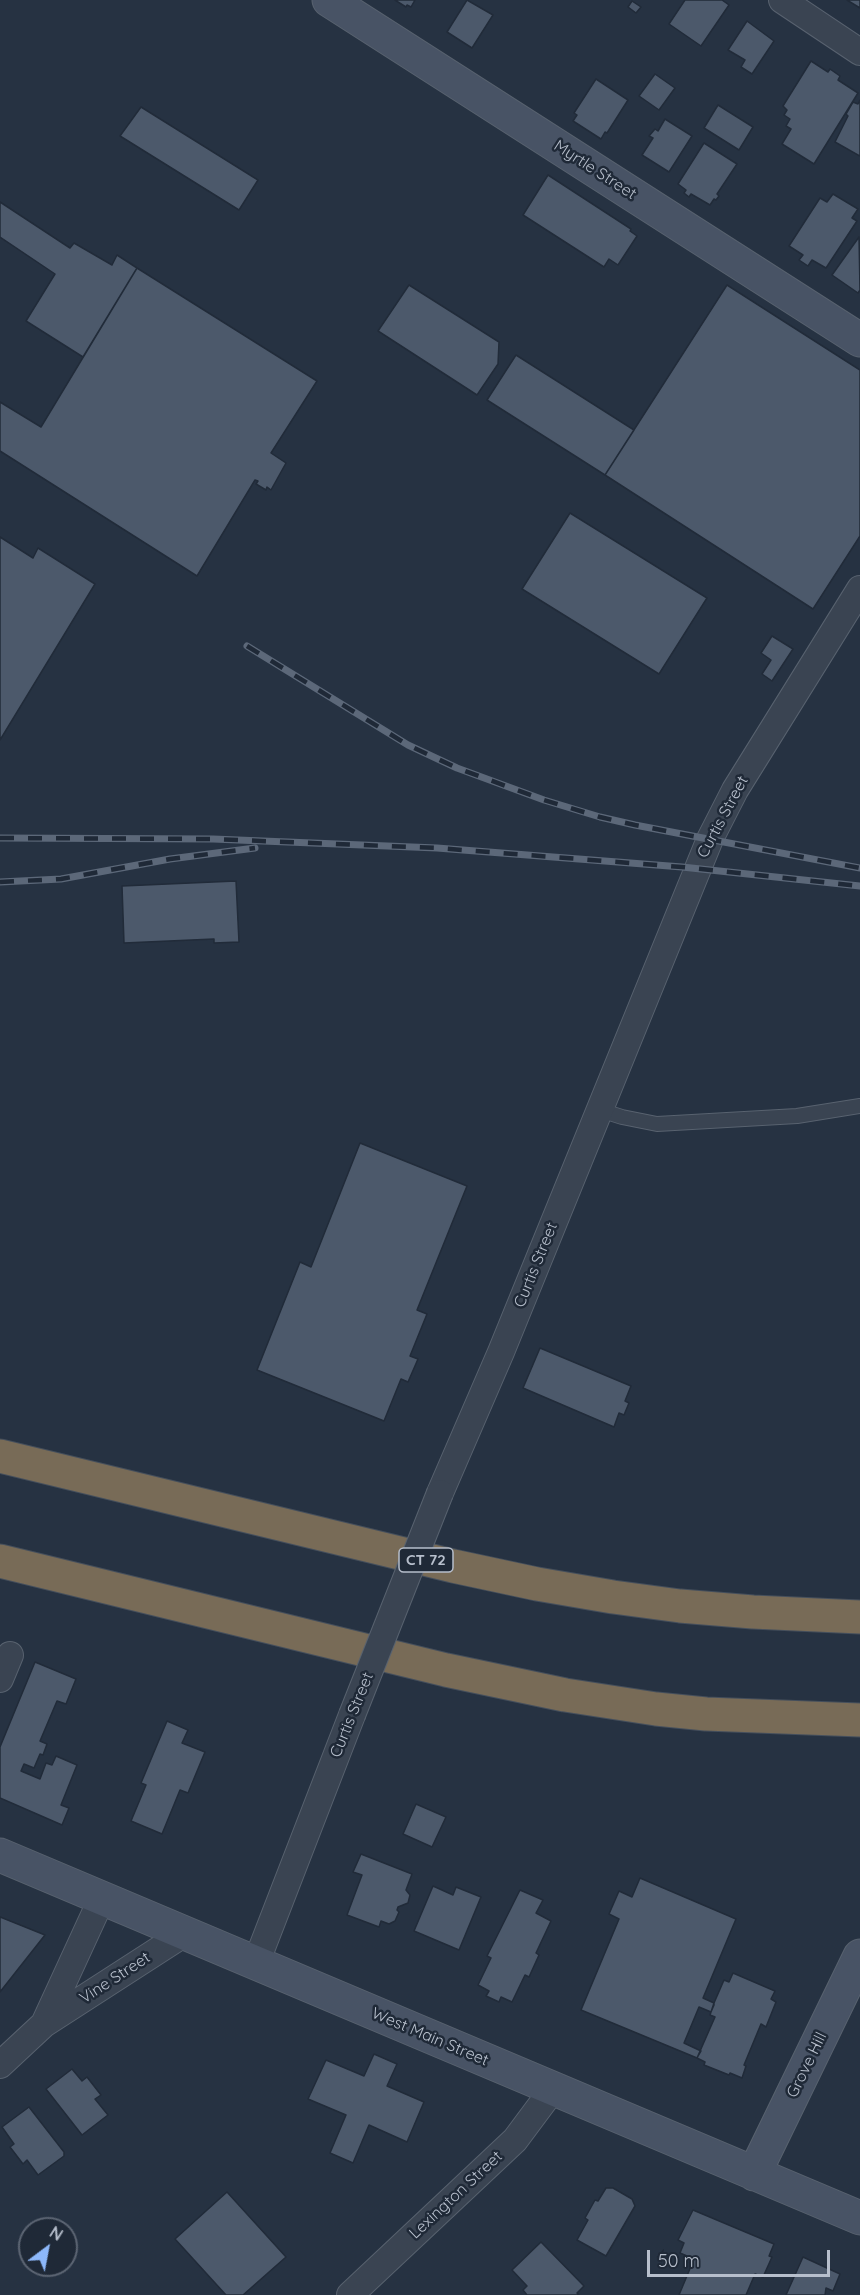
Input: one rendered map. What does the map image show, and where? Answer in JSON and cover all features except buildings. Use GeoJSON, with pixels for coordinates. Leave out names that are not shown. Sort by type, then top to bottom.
{"type":"FeatureCollection","features":[{"type":"Feature","properties":{"kind":"highway","name":"CT 72"},"geometry":{"type":"LineString","coordinates":[[0,1455],[453,1566],[537,1584],[624,1599],[753,1612],[860,1617]]}},
{"type":"Feature","properties":{"kind":"highway"},"geometry":{"type":"LineString","coordinates":[[0,1561],[457,1673],[565,1695],[632,1706],[706,1714],[860,1720]]}},
{"type":"Feature","properties":{"kind":"highway"},"geometry":{"type":"LineString","coordinates":[[753,1612],[860,1595]]}},
{"type":"Feature","properties":{"kind":"main road","name":"Myrtle Street"},"geometry":{"type":"LineString","coordinates":[[329,0],[860,340]]}},
{"type":"Feature","properties":{"kind":"main road","name":"West Main Street"},"geometry":{"type":"LineString","coordinates":[[0,1855],[860,2218]]}},
{"type":"Feature","properties":{"kind":"main road","name":"Grove Hill"},"geometry":{"type":"LineString","coordinates":[[754,2174],[860,1956]]}},
{"type":"Feature","properties":{"kind":"street"},"geometry":{"type":"LineString","coordinates":[[782,0],[860,52]]}},
{"type":"Feature","properties":{"kind":"street","name":"Curtis Street"},"geometry":{"type":"LineString","coordinates":[[256,1963],[440,1493],[710,839],[735,790],[860,589]]}},
{"type":"Feature","properties":{"kind":"street"},"geometry":{"type":"LineString","coordinates":[[0,1679],[10,1654]]}},
{"type":"Feature","properties":{"kind":"street","name":"Vine Street"},"geometry":{"type":"LineString","coordinates":[[45,2024],[102,1898]]}},
{"type":"Feature","properties":{"kind":"street","name":"Vine Street"},"geometry":{"type":"LineString","coordinates":[[0,2065],[45,2024],[185,1933]]}},
{"type":"Feature","properties":{"kind":"street","name":"Lexington Street"},"geometry":{"type":"LineString","coordinates":[[350,2295],[515,2140],[553,2089]]}},
{"type":"Feature","properties":{"kind":"lane"},"geometry":{"type":"LineString","coordinates":[[600,1110],[657,1124],[797,1116],[860,1106]]}},
{"type":"Feature","properties":{"kind":"railway"},"geometry":{"type":"LineString","coordinates":[[247,646],[408,745],[457,768],[544,800],[635,825],[860,868]]}},
{"type":"Feature","properties":{"kind":"railway"},"geometry":{"type":"LineString","coordinates":[[0,838],[213,839],[437,848],[682,867],[860,886]]}},
{"type":"Feature","properties":{"kind":"railway"},"geometry":{"type":"LineString","coordinates":[[0,882],[61,879],[170,859],[255,848]]}}]}
